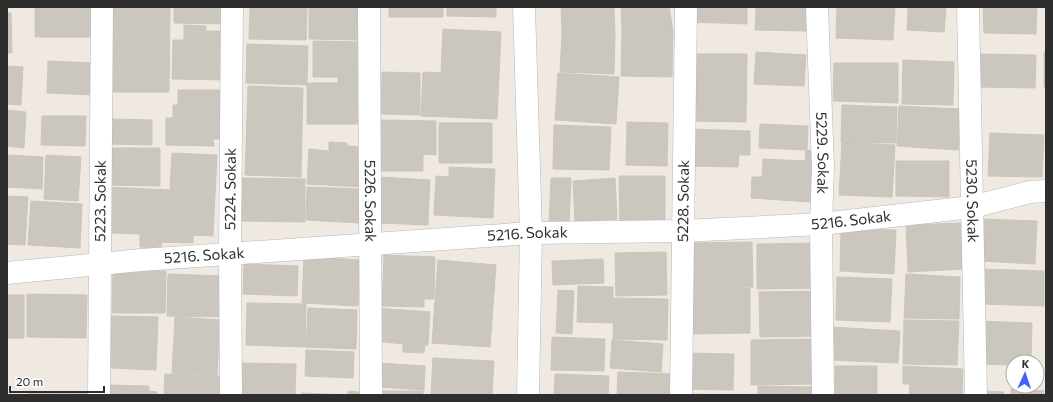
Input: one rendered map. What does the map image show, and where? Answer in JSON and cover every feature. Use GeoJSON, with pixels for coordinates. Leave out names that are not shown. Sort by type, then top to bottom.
{"type":"FeatureCollection","features":[{"type":"Feature","properties":{"kind":"street","name":"5223. Sokak"},"geometry":{"type":"LineString","coordinates":[[99,395],[102,7]]}},
{"type":"Feature","properties":{"kind":"street","name":"5224. Sokak"},"geometry":{"type":"LineString","coordinates":[[231,395],[230,254],[232,7]]}},
{"type":"Feature","properties":{"kind":"street","name":"5226. Sokak"},"geometry":{"type":"LineString","coordinates":[[369,7],[372,395]]}},
{"type":"Feature","properties":{"kind":"street"},"geometry":{"type":"LineString","coordinates":[[524,7],[531,233],[528,395]]}},
{"type":"Feature","properties":{"kind":"street","name":"5228. Sokak"},"geometry":{"type":"LineString","coordinates":[[681,395],[686,7]]}},
{"type":"Feature","properties":{"kind":"street","name":"5229. Sokak"},"geometry":{"type":"LineString","coordinates":[[817,7],[823,166],[821,224],[823,395]]}},
{"type":"Feature","properties":{"kind":"street","name":"5230. Sokak"},"geometry":{"type":"LineString","coordinates":[[968,7],[976,395]]}},
{"type":"Feature","properties":{"kind":"street","name":"5216. Sokak"},"geometry":{"type":"LineString","coordinates":[[7,273],[99,264],[531,233],[683,231],[821,224],[972,207],[1030,192],[1046,191]]}},
{"type":"Feature","properties":{"kind":"building"},"geometry":{"type":"Polygon","coordinates":[[[35,7],[94,7],[94,37],[35,37],[35,7]]]}},
{"type":"Feature","properties":{"kind":"building"},"geometry":{"type":"Polygon","coordinates":[[[113,7],[170,7],[169,92],[113,92],[113,7]]]}},
{"type":"Feature","properties":{"kind":"building"},"geometry":{"type":"Polygon","coordinates":[[[174,7],[225,7],[225,24],[174,23],[174,7]]]}},
{"type":"Feature","properties":{"kind":"building"},"geometry":{"type":"Polygon","coordinates":[[[250,7],[307,7],[306,40],[249,39],[250,7]]]}},
{"type":"Feature","properties":{"kind":"building"},"geometry":{"type":"Polygon","coordinates":[[[309,7],[362,7],[361,40],[309,39],[309,7]]]}},
{"type":"Feature","properties":{"kind":"building"},"geometry":{"type":"Polygon","coordinates":[[[389,7],[443,7],[443,17],[389,17],[389,7]]]}},
{"type":"Feature","properties":{"kind":"building"},"geometry":{"type":"Polygon","coordinates":[[[447,7],[496,7],[496,17],[447,16],[447,7]]]}},
{"type":"Feature","properties":{"kind":"building"},"geometry":{"type":"Polygon","coordinates":[[[561,7],[614,7],[615,34],[562,32],[561,7]]]}},
{"type":"Feature","properties":{"kind":"building"},"geometry":{"type":"Polygon","coordinates":[[[621,7],[669,7],[673,31],[622,30],[621,7]]]}},
{"type":"Feature","properties":{"kind":"building"},"geometry":{"type":"Polygon","coordinates":[[[691,7],[747,7],[747,24],[690,22],[691,7]]]}},
{"type":"Feature","properties":{"kind":"building"},"geometry":{"type":"Polygon","coordinates":[[[756,7],[808,7],[808,31],[755,30],[756,7]]]}},
{"type":"Feature","properties":{"kind":"building"},"geometry":{"type":"Polygon","coordinates":[[[837,7],[895,7],[893,40],[836,38],[837,7]]]}},
{"type":"Feature","properties":{"kind":"building"},"geometry":{"type":"Polygon","coordinates":[[[908,7],[946,7],[944,32],[907,30],[908,7]]]}},
{"type":"Feature","properties":{"kind":"building"},"geometry":{"type":"Polygon","coordinates":[[[983,7],[1037,7],[1036,34],[984,33],[983,7]]]}},
{"type":"Feature","properties":{"kind":"building"},"geometry":{"type":"Polygon","coordinates":[[[7,13],[11,13],[12,53],[7,53],[7,13]]]}},
{"type":"Feature","properties":{"kind":"building"},"geometry":{"type":"Polygon","coordinates":[[[184,25],[206,26],[206,31],[227,31],[226,80],[172,79],[173,40],[184,40],[184,25]]]}},
{"type":"Feature","properties":{"kind":"building"},"geometry":{"type":"Polygon","coordinates":[[[443,29],[501,32],[497,119],[421,116],[423,72],[441,73],[443,29]]]}},
{"type":"Feature","properties":{"kind":"building"},"geometry":{"type":"Polygon","coordinates":[[[622,30],[673,31],[672,77],[621,76],[622,30]]]}},
{"type":"Feature","properties":{"kind":"building"},"geometry":{"type":"Polygon","coordinates":[[[562,32],[615,34],[614,74],[560,72],[562,32]]]}},
{"type":"Feature","properties":{"kind":"building"},"geometry":{"type":"Polygon","coordinates":[[[313,41],[363,42],[362,83],[338,83],[338,77],[313,77],[313,41]]]}},
{"type":"Feature","properties":{"kind":"building"},"geometry":{"type":"Polygon","coordinates":[[[247,44],[308,46],[307,85],[246,83],[247,44]]]}},
{"type":"Feature","properties":{"kind":"building"},"geometry":{"type":"Polygon","coordinates":[[[756,52],[806,55],[804,86],[754,84],[756,52]]]}},
{"type":"Feature","properties":{"kind":"building"},"geometry":{"type":"Polygon","coordinates":[[[1044,52],[1046,52],[1046,87],[1044,87],[1044,52]]]}},
{"type":"Feature","properties":{"kind":"building"},"geometry":{"type":"Polygon","coordinates":[[[687,54],[747,54],[746,122],[687,121],[687,54]]]}},
{"type":"Feature","properties":{"kind":"building"},"geometry":{"type":"Polygon","coordinates":[[[979,54],[1036,55],[1035,88],[978,87],[979,54]]]}},
{"type":"Feature","properties":{"kind":"building"},"geometry":{"type":"Polygon","coordinates":[[[903,60],[954,62],[953,105],[902,104],[903,60]]]}},
{"type":"Feature","properties":{"kind":"building"},"geometry":{"type":"Polygon","coordinates":[[[48,61],[95,63],[94,95],[47,93],[48,61]]]}},
{"type":"Feature","properties":{"kind":"building"},"geometry":{"type":"Polygon","coordinates":[[[834,63],[898,63],[898,103],[833,101],[834,63]]]}},
{"type":"Feature","properties":{"kind":"building"},"geometry":{"type":"Polygon","coordinates":[[[7,66],[23,67],[21,105],[7,104],[7,66]]]}},
{"type":"Feature","properties":{"kind":"building"},"geometry":{"type":"Polygon","coordinates":[[[382,72],[420,73],[420,115],[381,114],[382,72]]]}},
{"type":"Feature","properties":{"kind":"building"},"geometry":{"type":"Polygon","coordinates":[[[558,73],[619,77],[616,124],[555,120],[558,73]]]}},
{"type":"Feature","properties":{"kind":"building"},"geometry":{"type":"Polygon","coordinates":[[[307,83],[362,83],[362,124],[307,124],[307,83]]]}},
{"type":"Feature","properties":{"kind":"building"},"geometry":{"type":"Polygon","coordinates":[[[248,86],[303,88],[301,177],[245,175],[248,86]]]}},
{"type":"Feature","properties":{"kind":"building"},"geometry":{"type":"Polygon","coordinates":[[[178,90],[226,90],[226,139],[213,139],[214,146],[166,145],[166,118],[173,118],[173,105],[178,105],[178,90]]]}},
{"type":"Feature","properties":{"kind":"building"},"geometry":{"type":"Polygon","coordinates":[[[842,105],[897,107],[896,143],[841,142],[842,105]]]}},
{"type":"Feature","properties":{"kind":"building"},"geometry":{"type":"Polygon","coordinates":[[[899,106],[960,109],[958,150],[897,146],[899,106]]]}},
{"type":"Feature","properties":{"kind":"building"},"geometry":{"type":"Polygon","coordinates":[[[7,110],[26,112],[24,148],[7,146],[7,110]]]}},
{"type":"Feature","properties":{"kind":"building"},"geometry":{"type":"Polygon","coordinates":[[[42,116],[86,116],[85,146],[41,145],[42,116]]]}},
{"type":"Feature","properties":{"kind":"building"},"geometry":{"type":"Polygon","coordinates":[[[111,119],[152,120],[152,145],[110,144],[111,119]]]}},
{"type":"Feature","properties":{"kind":"building"},"geometry":{"type":"Polygon","coordinates":[[[381,120],[436,121],[436,155],[423,154],[423,171],[381,171],[381,120]]]}},
{"type":"Feature","properties":{"kind":"building"},"geometry":{"type":"Polygon","coordinates":[[[627,122],[668,123],[667,166],[626,165],[627,122]]]}},
{"type":"Feature","properties":{"kind":"building"},"geometry":{"type":"Polygon","coordinates":[[[439,123],[492,123],[492,163],[439,163],[439,123]]]}},
{"type":"Feature","properties":{"kind":"building"},"geometry":{"type":"Polygon","coordinates":[[[760,124],[808,126],[807,150],[759,148],[760,124]]]}},
{"type":"Feature","properties":{"kind":"building"},"geometry":{"type":"Polygon","coordinates":[[[554,125],[611,127],[609,170],[553,169],[554,125]]]}},
{"type":"Feature","properties":{"kind":"building"},"geometry":{"type":"Polygon","coordinates":[[[689,129],[750,131],[750,155],[739,155],[738,167],[688,166],[689,129]]]}},
{"type":"Feature","properties":{"kind":"building"},"geometry":{"type":"Polygon","coordinates":[[[990,133],[1044,135],[1042,177],[988,176],[990,133]]]}},
{"type":"Feature","properties":{"kind":"building"},"geometry":{"type":"Polygon","coordinates":[[[329,142],[347,143],[347,146],[365,147],[363,187],[307,184],[309,149],[329,151],[329,142]]]}},
{"type":"Feature","properties":{"kind":"building"},"geometry":{"type":"Polygon","coordinates":[[[842,142],[895,145],[892,197],[839,195],[842,142]]]}},
{"type":"Feature","properties":{"kind":"building"},"geometry":{"type":"Polygon","coordinates":[[[106,148],[160,148],[160,186],[105,185],[106,148]]]}},
{"type":"Feature","properties":{"kind":"building"},"geometry":{"type":"Polygon","coordinates":[[[806,150],[813,151],[810,202],[751,198],[752,177],[762,177],[763,159],[805,161],[806,150]]]}},
{"type":"Feature","properties":{"kind":"building"},"geometry":{"type":"Polygon","coordinates":[[[172,153],[217,155],[213,236],[193,235],[193,243],[162,242],[161,248],[140,247],[140,234],[112,233],[112,223],[106,223],[107,187],[170,190],[172,153]]]}},
{"type":"Feature","properties":{"kind":"building"},"geometry":{"type":"Polygon","coordinates":[[[7,155],[43,157],[42,189],[7,187],[7,155]]]}},
{"type":"Feature","properties":{"kind":"building"},"geometry":{"type":"Polygon","coordinates":[[[46,155],[81,157],[78,201],[44,199],[46,155]]]}},
{"type":"Feature","properties":{"kind":"building"},"geometry":{"type":"Polygon","coordinates":[[[896,161],[949,161],[949,197],[896,196],[896,161]]]}},
{"type":"Feature","properties":{"kind":"building"},"geometry":{"type":"Polygon","coordinates":[[[449,167],[495,169],[493,218],[434,215],[436,176],[449,177],[449,167]]]}},
{"type":"Feature","properties":{"kind":"building"},"geometry":{"type":"Polygon","coordinates":[[[619,176],[665,176],[665,226],[620,226],[619,176]]]}},
{"type":"Feature","properties":{"kind":"building"},"geometry":{"type":"Polygon","coordinates":[[[380,177],[430,180],[428,225],[378,223],[380,177]]]}},
{"type":"Feature","properties":{"kind":"building"},"geometry":{"type":"Polygon","coordinates":[[[242,178],[305,179],[305,222],[241,221],[242,178]]]}},
{"type":"Feature","properties":{"kind":"building"},"geometry":{"type":"Polygon","coordinates":[[[551,178],[571,178],[569,222],[549,221],[551,178]]]}},
{"type":"Feature","properties":{"kind":"building"},"geometry":{"type":"Polygon","coordinates":[[[615,178],[617,219],[575,222],[573,181],[615,178]]]}},
{"type":"Feature","properties":{"kind":"building"},"geometry":{"type":"Polygon","coordinates":[[[307,187],[360,189],[359,223],[306,220],[307,187]]]}},
{"type":"Feature","properties":{"kind":"building"},"geometry":{"type":"Polygon","coordinates":[[[7,196],[28,197],[25,245],[7,244],[7,196]]]}},
{"type":"Feature","properties":{"kind":"building"},"geometry":{"type":"Polygon","coordinates":[[[31,201],[82,204],[80,248],[28,245],[31,201]]]}},
{"type":"Feature","properties":{"kind":"building"},"geometry":{"type":"Polygon","coordinates":[[[982,219],[1037,221],[1035,264],[981,261],[982,219]]]}},
{"type":"Feature","properties":{"kind":"building"},"geometry":{"type":"Polygon","coordinates":[[[962,223],[964,269],[908,272],[906,225],[962,223]]]}},
{"type":"Feature","properties":{"kind":"building"},"geometry":{"type":"Polygon","coordinates":[[[841,229],[896,230],[894,274],[840,271],[841,229]]]}},
{"type":"Feature","properties":{"kind":"building"},"geometry":{"type":"Polygon","coordinates":[[[752,242],[753,287],[692,288],[691,243],[752,242]]]}},
{"type":"Feature","properties":{"kind":"building"},"geometry":{"type":"Polygon","coordinates":[[[818,243],[819,288],[757,289],[757,244],[818,243]]]}},
{"type":"Feature","properties":{"kind":"building"},"geometry":{"type":"Polygon","coordinates":[[[666,252],[667,295],[616,296],[615,253],[666,252]]]}},
{"type":"Feature","properties":{"kind":"building"},"geometry":{"type":"Polygon","coordinates":[[[384,255],[435,257],[434,299],[424,299],[424,307],[382,306],[384,255]]]}},
{"type":"Feature","properties":{"kind":"building"},"geometry":{"type":"Polygon","coordinates":[[[304,257],[360,260],[358,306],[302,303],[304,257]]]}},
{"type":"Feature","properties":{"kind":"building"},"geometry":{"type":"Polygon","coordinates":[[[603,259],[604,283],[553,285],[552,261],[603,259]]]}},
{"type":"Feature","properties":{"kind":"building"},"geometry":{"type":"Polygon","coordinates":[[[438,260],[496,265],[490,347],[432,343],[438,260]]]}},
{"type":"Feature","properties":{"kind":"building"},"geometry":{"type":"Polygon","coordinates":[[[244,264],[298,266],[297,296],[243,294],[244,264]]]}},
{"type":"Feature","properties":{"kind":"building"},"geometry":{"type":"Polygon","coordinates":[[[983,269],[1044,271],[1044,306],[982,304],[983,269]]]}},
{"type":"Feature","properties":{"kind":"building"},"geometry":{"type":"Polygon","coordinates":[[[113,270],[166,271],[165,313],[112,313],[113,270]]]}},
{"type":"Feature","properties":{"kind":"building"},"geometry":{"type":"Polygon","coordinates":[[[168,274],[222,276],[221,317],[167,316],[168,274]]]}},
{"type":"Feature","properties":{"kind":"building"},"geometry":{"type":"Polygon","coordinates":[[[906,274],[960,277],[959,319],[904,318],[906,274]]]}},
{"type":"Feature","properties":{"kind":"building"},"geometry":{"type":"Polygon","coordinates":[[[837,277],[892,279],[890,322],[836,320],[837,277]]]}},
{"type":"Feature","properties":{"kind":"building"},"geometry":{"type":"Polygon","coordinates":[[[578,286],[613,287],[613,323],[577,322],[578,286]]]}},
{"type":"Feature","properties":{"kind":"building"},"geometry":{"type":"Polygon","coordinates":[[[750,288],[750,333],[689,334],[689,289],[750,288]]]}},
{"type":"Feature","properties":{"kind":"building"},"geometry":{"type":"Polygon","coordinates":[[[558,290],[574,291],[572,334],[556,333],[558,290]]]}},
{"type":"Feature","properties":{"kind":"building"},"geometry":{"type":"Polygon","coordinates":[[[820,291],[821,336],[760,337],[759,292],[820,291]]]}},
{"type":"Feature","properties":{"kind":"building"},"geometry":{"type":"Polygon","coordinates":[[[27,294],[87,295],[86,338],[27,337],[27,294]]]}},
{"type":"Feature","properties":{"kind":"building"},"geometry":{"type":"Polygon","coordinates":[[[7,295],[24,295],[24,338],[7,338],[7,295]]]}},
{"type":"Feature","properties":{"kind":"building"},"geometry":{"type":"Polygon","coordinates":[[[614,298],[668,299],[667,340],[613,339],[614,298]]]}},
{"type":"Feature","properties":{"kind":"building"},"geometry":{"type":"Polygon","coordinates":[[[247,303],[306,304],[305,347],[246,345],[247,303]]]}},
{"type":"Feature","properties":{"kind":"building"},"geometry":{"type":"Polygon","coordinates":[[[308,308],[357,310],[356,349],[306,347],[308,308]]]}},
{"type":"Feature","properties":{"kind":"building"},"geometry":{"type":"Polygon","coordinates":[[[376,308],[430,312],[428,345],[425,345],[424,353],[403,352],[403,344],[374,341],[376,308]]]}},
{"type":"Feature","properties":{"kind":"building"},"geometry":{"type":"Polygon","coordinates":[[[111,316],[158,317],[156,370],[110,368],[111,316]]]}},
{"type":"Feature","properties":{"kind":"building"},"geometry":{"type":"Polygon","coordinates":[[[175,317],[220,320],[217,375],[172,373],[175,317]]]}},
{"type":"Feature","properties":{"kind":"building"},"geometry":{"type":"Polygon","coordinates":[[[904,320],[959,321],[957,365],[903,364],[904,320]]]}},
{"type":"Feature","properties":{"kind":"building"},"geometry":{"type":"Polygon","coordinates":[[[978,321],[1032,323],[1031,354],[1005,354],[1005,365],[976,364],[978,321]]]}},
{"type":"Feature","properties":{"kind":"building"},"geometry":{"type":"Polygon","coordinates":[[[831,327],[900,331],[898,363],[829,360],[831,327]]]}},
{"type":"Feature","properties":{"kind":"building"},"geometry":{"type":"Polygon","coordinates":[[[552,337],[605,339],[604,371],[551,370],[552,337]]]}},
{"type":"Feature","properties":{"kind":"building"},"geometry":{"type":"Polygon","coordinates":[[[811,339],[812,384],[751,385],[751,340],[811,339]]]}},
{"type":"Feature","properties":{"kind":"building"},"geometry":{"type":"Polygon","coordinates":[[[612,340],[663,344],[661,372],[610,368],[612,340]]]}},
{"type":"Feature","properties":{"kind":"building"},"geometry":{"type":"Polygon","coordinates":[[[306,350],[354,352],[353,378],[305,376],[306,350]]]}},
{"type":"Feature","properties":{"kind":"building"},"geometry":{"type":"Polygon","coordinates":[[[684,353],[734,354],[733,390],[683,389],[684,353]]]}},
{"type":"Feature","properties":{"kind":"building"},"geometry":{"type":"Polygon","coordinates":[[[433,358],[494,361],[492,395],[431,395],[433,358]]]}},
{"type":"Feature","properties":{"kind":"building"},"geometry":{"type":"Polygon","coordinates":[[[242,363],[296,364],[295,395],[242,395],[242,363]]]}},
{"type":"Feature","properties":{"kind":"building"},"geometry":{"type":"Polygon","coordinates":[[[378,363],[425,366],[424,390],[377,387],[378,363]]]}},
{"type":"Feature","properties":{"kind":"building"},"geometry":{"type":"Polygon","coordinates":[[[835,366],[877,366],[877,395],[835,395],[835,366]]]}},
{"type":"Feature","properties":{"kind":"building"},"geometry":{"type":"Polygon","coordinates":[[[903,366],[963,369],[962,395],[909,395],[910,384],[903,384],[903,366]]]}},
{"type":"Feature","properties":{"kind":"building"},"geometry":{"type":"Polygon","coordinates":[[[618,372],[672,374],[671,395],[617,395],[618,372]]]}},
{"type":"Feature","properties":{"kind":"building"},"geometry":{"type":"Polygon","coordinates":[[[165,374],[221,376],[220,395],[164,395],[165,374]]]}},
{"type":"Feature","properties":{"kind":"building"},"geometry":{"type":"Polygon","coordinates":[[[555,374],[609,376],[608,395],[554,395],[555,374]]]}},
{"type":"Feature","properties":{"kind":"building"},"geometry":{"type":"Polygon","coordinates":[[[107,385],[149,386],[149,391],[157,392],[157,395],[107,395],[107,385]]]}},
{"type":"Feature","properties":{"kind":"building"},"geometry":{"type":"Polygon","coordinates":[[[758,386],[813,387],[812,395],[758,395],[758,386]]]}},
{"type":"Feature","properties":{"kind":"building"},"geometry":{"type":"Polygon","coordinates":[[[29,391],[88,394],[88,395],[28,395],[29,391]]]}},
{"type":"Feature","properties":{"kind":"building"},"geometry":{"type":"Polygon","coordinates":[[[348,391],[359,392],[359,395],[348,395],[348,391]]]}},
{"type":"Feature","properties":{"kind":"building"},"geometry":{"type":"Polygon","coordinates":[[[383,391],[423,391],[423,395],[383,395],[383,391]]]}},
{"type":"Feature","properties":{"kind":"building"},"geometry":{"type":"Polygon","coordinates":[[[984,391],[1004,392],[1003,395],[983,395],[984,391]]]}},
{"type":"Feature","properties":{"kind":"building"},"geometry":{"type":"Polygon","coordinates":[[[302,393],[348,395],[302,395],[302,393]]]}},
{"type":"Feature","properties":{"kind":"building"},"geometry":{"type":"Polygon","coordinates":[[[690,394],[734,395],[690,395],[690,394]]]}},
{"type":"Feature","properties":{"kind":"building"},"geometry":{"type":"Polygon","coordinates":[[[1011,394],[1043,394],[1043,395],[1011,394]]]}}]}
